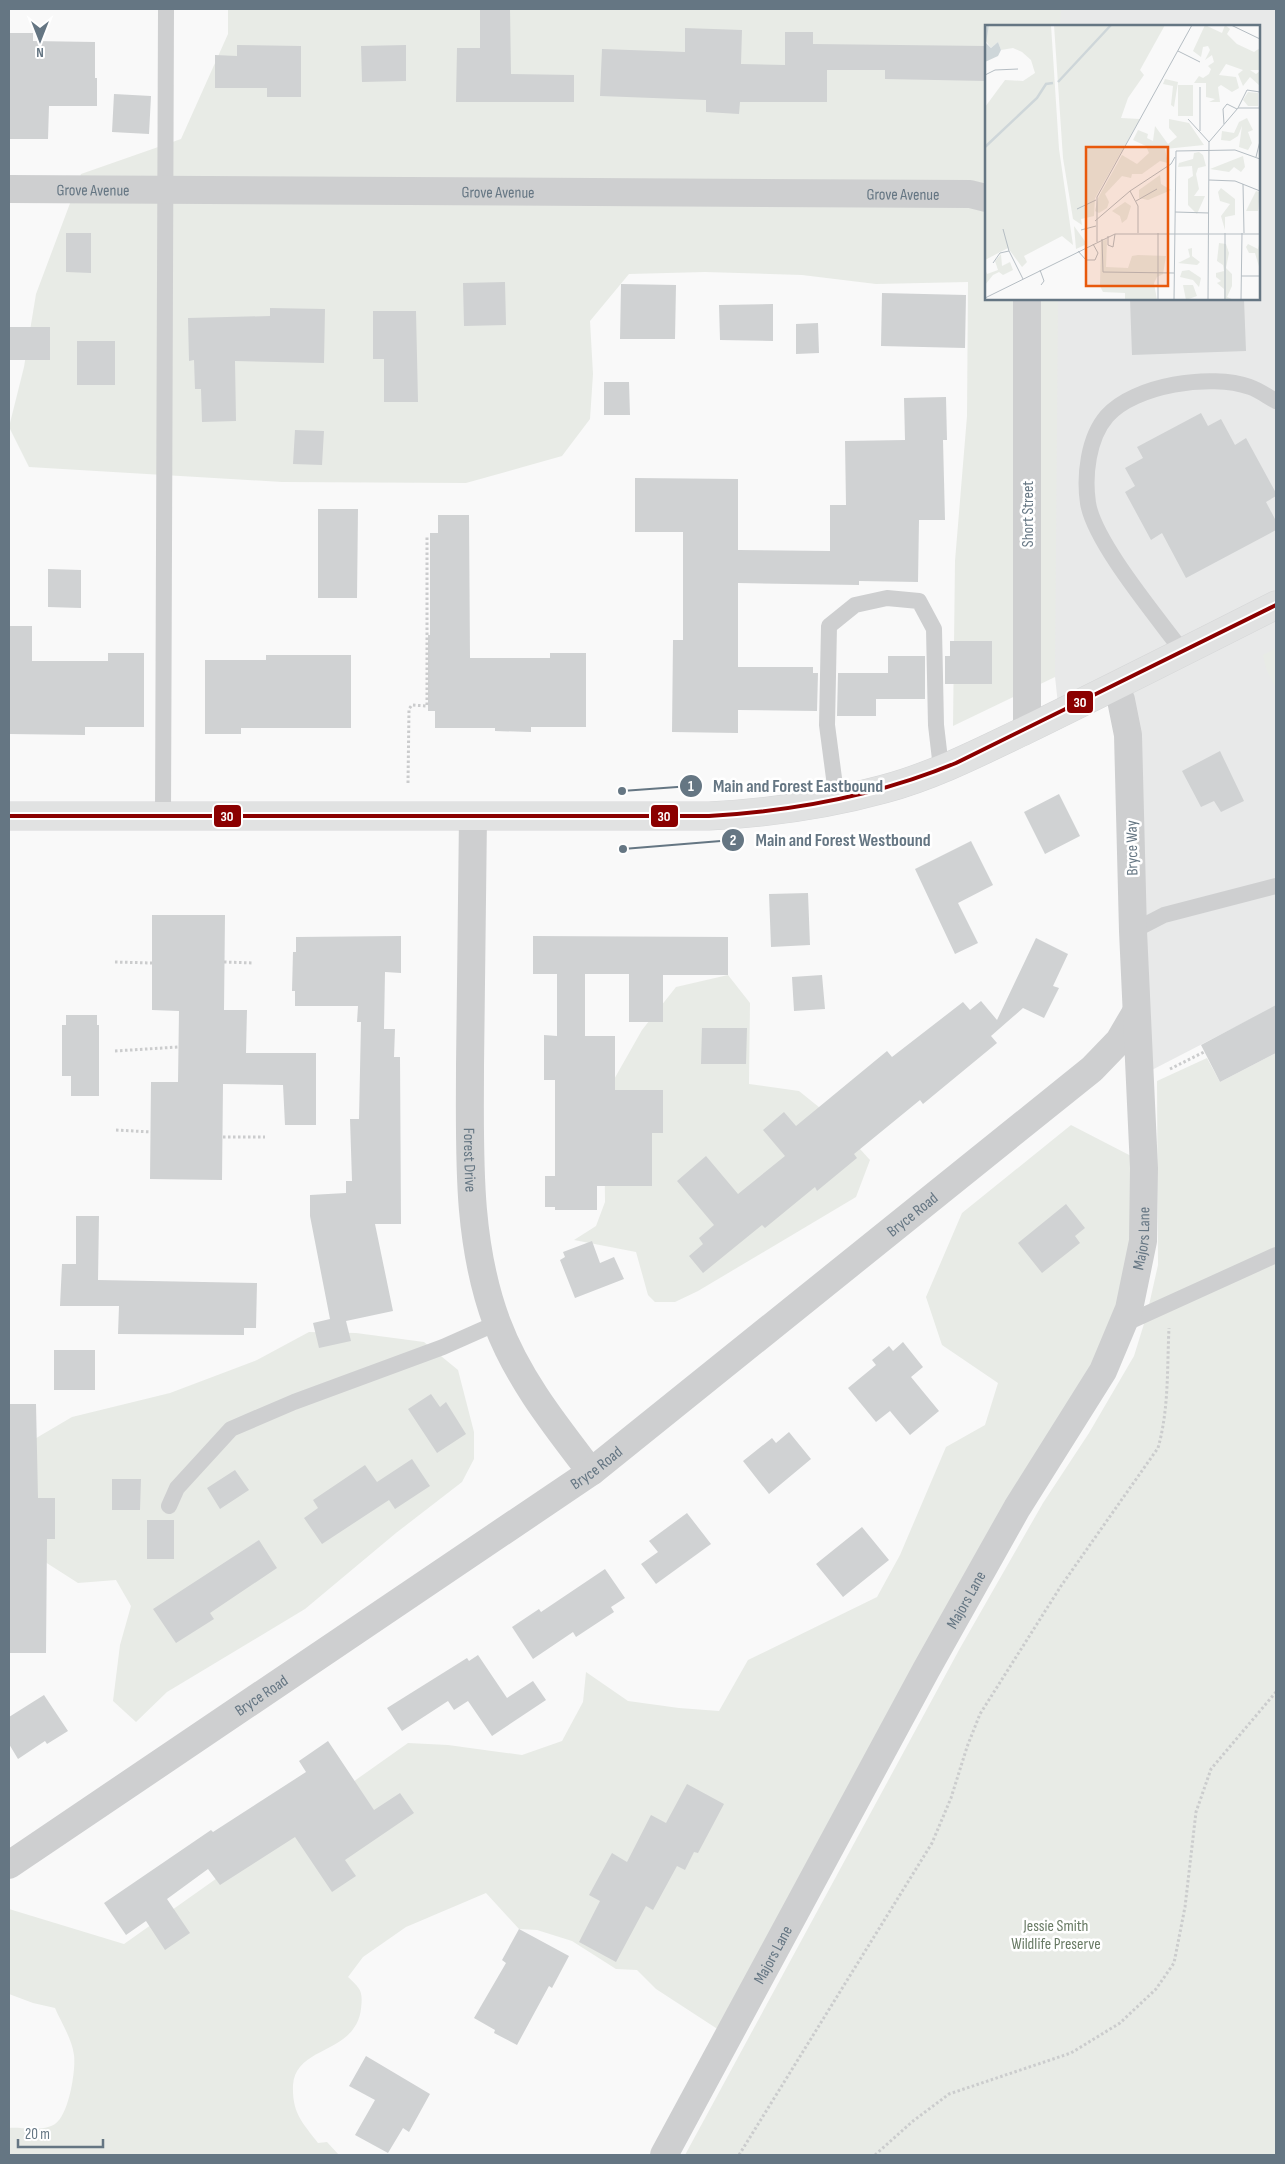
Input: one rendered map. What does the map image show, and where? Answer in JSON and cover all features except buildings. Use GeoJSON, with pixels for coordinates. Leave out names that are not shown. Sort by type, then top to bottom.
{"type":"FeatureCollection","features":[{"type":"Feature","properties":{"kind":"main road"},"geometry":{"type":"LineString","coordinates":[[9,816],[709,816],[768,812],[837,801],[885,789],[941,768],[1027,729],[1276,605]]}},
{"type":"Feature","properties":{"kind":"street","name":"Grove Avenue"},"geometry":{"type":"LineString","coordinates":[[9,189],[970,194],[985,198]]}},
{"type":"Feature","properties":{"kind":"street","name":"Short Street"},"geometry":{"type":"LineString","coordinates":[[1027,300],[1027,729]]}},
{"type":"Feature","properties":{"kind":"street","name":"Bryce Way"},"geometry":{"type":"LineString","coordinates":[[1115,686],[1125,715],[1128,734],[1136,1012]]}},
{"type":"Feature","properties":{"kind":"street","name":"Forest Drive"},"geometry":{"type":"LineString","coordinates":[[472,816],[471,1197],[475,1241],[497,1324],[530,1390],[592,1472]]}},
{"type":"Feature","properties":{"kind":"street","name":"Majors Lane"},"geometry":{"type":"LineString","coordinates":[[664,2155],[930,1662],[1017,1508],[1103,1372],[1129,1309],[1143,1241],[1144,1168],[1136,1012]]}},
{"type":"Feature","properties":{"kind":"street","name":"Bryce Road"},"geometry":{"type":"LineString","coordinates":[[9,1865],[592,1472],[1092,1069],[1118,1041],[1136,1012]]}},
{"type":"Feature","properties":{"kind":"lane"},"geometry":{"type":"LineString","coordinates":[[163,815],[167,190],[166,9]]}},
{"type":"Feature","properties":{"kind":"lane"},"geometry":{"type":"LineString","coordinates":[[1183,652],[1095,529],[1088,503],[1088,474],[1092,446],[1099,427],[1108,415],[1127,401],[1148,391],[1198,382],[1249,386],[1276,401]]}},
{"type":"Feature","properties":{"kind":"lane"},"geometry":{"type":"LineString","coordinates":[[837,801],[827,725],[829,626],[855,605],[887,598],[919,601],[934,628],[936,726],[941,768]]}},
{"type":"Feature","properties":{"kind":"lane"},"geometry":{"type":"LineString","coordinates":[[1133,931],[1164,915],[1276,886]]}},
{"type":"Feature","properties":{"kind":"lane"},"geometry":{"type":"LineString","coordinates":[[1122,1325],[1276,1255]]}},
{"type":"Feature","properties":{"kind":"lane"},"geometry":{"type":"LineString","coordinates":[[169,1506],[177,1488],[231,1430],[294,1402],[443,1347],[497,1324]]}},
{"type":"Feature","properties":{"kind":"path"},"geometry":{"type":"LineString","coordinates":[[408,783],[409,709],[412,705],[427,706],[427,536]]}},
{"type":"Feature","properties":{"kind":"path"},"geometry":{"type":"LineString","coordinates":[[116,962],[152,963]]}},
{"type":"Feature","properties":{"kind":"path"},"geometry":{"type":"LineString","coordinates":[[224,962],[254,963]]}},
{"type":"Feature","properties":{"kind":"path"},"geometry":{"type":"LineString","coordinates":[[116,1051],[178,1047]]}},
{"type":"Feature","properties":{"kind":"path"},"geometry":{"type":"LineString","coordinates":[[1170,1069],[1204,1052]]}},
{"type":"Feature","properties":{"kind":"path"},"geometry":{"type":"LineString","coordinates":[[116,1130],[151,1132]]}},
{"type":"Feature","properties":{"kind":"path"},"geometry":{"type":"LineString","coordinates":[[222,1137],[264,1137]]}},
{"type":"Feature","properties":{"kind":"path"},"geometry":{"type":"LineString","coordinates":[[739,2155],[932,1844],[952,1798],[966,1748],[980,1714],[1061,1586],[1158,1448],[1164,1427],[1168,1387],[1169,1330]]}},
{"type":"Feature","properties":{"kind":"path"},"geometry":{"type":"LineString","coordinates":[[876,2155],[878,2151],[913,2121],[949,2094],[1071,2053],[1120,2023],[1156,1989],[1174,1963],[1185,1907],[1196,1812],[1211,1769],[1276,1692]]}},
{"type":"Feature","properties":{"kind":"shaded area"},"geometry":{"type":"Polygon","coordinates":[[[1060,9],[1276,9],[1276,605],[1059,714],[1054,667],[1057,300],[1260,300],[1260,25],[1060,25],[1060,9]]]}},
{"type":"Feature","properties":{"kind":"shaded area"},"geometry":{"type":"Polygon","coordinates":[[[1276,614],[1276,1010],[1274,1007],[1146,1073],[1122,689],[1276,614]]]}},
{"type":"Feature","properties":{"kind":"green space"},"geometry":{"type":"Polygon","coordinates":[[[228,9],[1061,9],[1060,25],[985,25],[985,300],[1058,300],[1055,677],[953,726],[955,561],[967,416],[968,282],[876,284],[802,275],[705,272],[629,274],[590,321],[593,374],[590,419],[562,456],[466,483],[282,482],[29,467],[9,427],[24,367],[36,294],[81,174],[181,139],[228,34],[228,9]]]}},
{"type":"Feature","properties":{"kind":"green space"},"geometry":{"type":"Polygon","coordinates":[[[1276,648],[1276,689],[1266,668],[1263,655],[1276,648]]]}},
{"type":"Feature","properties":{"kind":"green space"},"geometry":{"type":"Polygon","coordinates":[[[728,975],[750,1003],[749,1084],[799,1091],[830,1116],[870,1160],[856,1197],[698,1291],[675,1302],[655,1302],[648,1295],[636,1252],[574,1240],[596,1226],[605,1202],[604,1097],[642,1030],[676,987],[728,975]]]}},
{"type":"Feature","properties":{"kind":"green space","name":"Jessie Smith Wildlife Preserve"},"geometry":{"type":"Polygon","coordinates":[[[1276,1053],[1276,2155],[685,2155],[959,1650],[1043,1503],[1089,1433],[1134,1356],[1147,1314],[1158,1265],[1157,1081],[1207,1058],[1220,1082],[1276,1053]]]}},
{"type":"Feature","properties":{"kind":"green space"},"geometry":{"type":"Polygon","coordinates":[[[1071,1125],[1135,1158],[1130,1239],[1116,1309],[1090,1370],[719,2030],[656,1989],[637,1970],[616,1969],[572,1941],[537,1930],[519,1929],[486,1893],[406,1927],[363,1957],[348,1977],[360,1991],[362,1998],[356,2024],[348,2035],[338,2043],[304,2063],[297,2072],[293,2085],[294,2103],[299,2117],[318,2143],[327,2142],[339,2155],[9,2155],[9,2128],[45,2128],[55,2124],[60,2119],[68,2102],[73,2081],[74,2055],[71,2043],[55,2008],[33,2003],[9,1994],[9,1909],[124,1944],[408,1743],[448,1745],[522,1755],[562,1741],[583,1702],[586,1672],[628,1701],[719,1711],[748,1660],[877,1597],[900,1555],[946,1447],[985,1425],[998,1383],[942,1345],[926,1297],[962,1213],[1071,1125]]]}},
{"type":"Feature","properties":{"kind":"green space"},"geometry":{"type":"Polygon","coordinates":[[[309,1332],[356,1333],[424,1342],[458,1370],[474,1432],[474,1459],[462,1482],[396,1533],[305,1609],[167,1692],[136,1722],[113,1701],[120,1645],[131,1606],[116,1580],[78,1583],[42,1560],[9,1545],[9,1454],[72,1417],[170,1393],[257,1360],[309,1332]]]}},
{"type":"Feature","properties":{"kind":"transit line","name":"30"},"geometry":{"type":"LineString","coordinates":[[9,816],[709,816],[804,806],[866,793],[926,775],[956,763],[1276,605]]}},
{"type":"Feature","properties":{"kind":"place","name":"Main and Forest Eastbound"},"geometry":{"type":"Point","coordinates":[622,791]}},
{"type":"Feature","properties":{"kind":"place","name":"Main and Forest Westbound"},"geometry":{"type":"Point","coordinates":[623,849]}}]}
